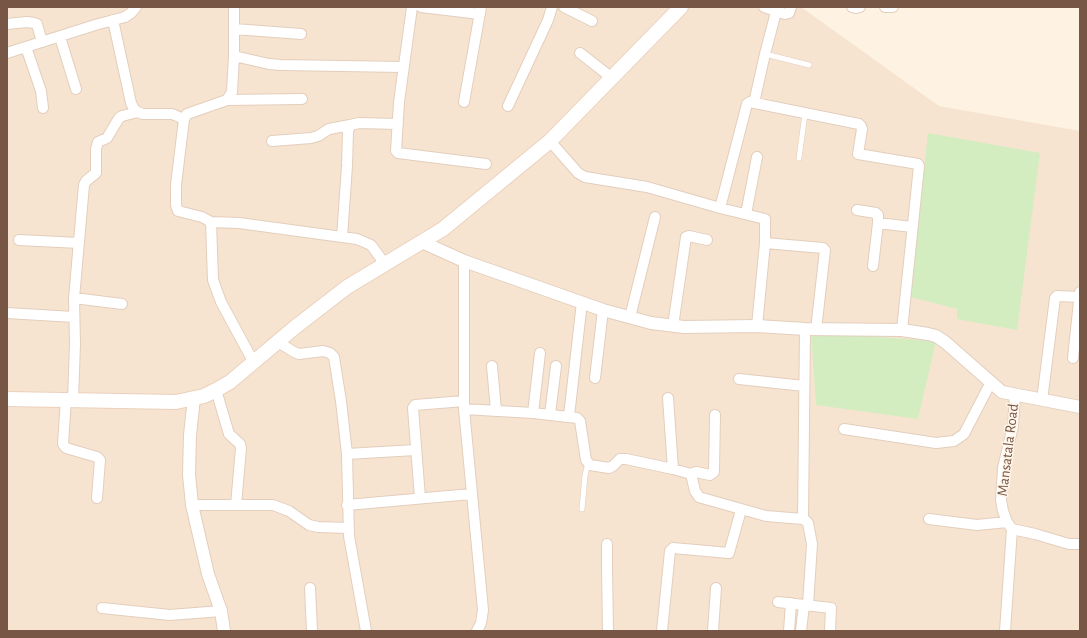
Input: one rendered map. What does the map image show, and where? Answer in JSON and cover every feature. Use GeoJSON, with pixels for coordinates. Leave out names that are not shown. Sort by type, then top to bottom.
{"type":"FeatureCollection","features":[{"type":"Feature","properties":{"kind":"main road"},"geometry":{"type":"LineString","coordinates":[[7,399],[176,402],[204,396],[230,382],[346,287],[443,229],[550,141],[681,7]]}},
{"type":"Feature","properties":{"kind":"street"},"geometry":{"type":"LineString","coordinates":[[7,53],[113,20],[131,13],[136,7]]}},
{"type":"Feature","properties":{"kind":"street"},"geometry":{"type":"LineString","coordinates":[[227,100],[232,92],[234,7]]}},
{"type":"Feature","properties":{"kind":"street"},"geometry":{"type":"LineString","coordinates":[[412,7],[399,102],[396,149],[398,153],[486,164]]}},
{"type":"Feature","properties":{"kind":"street"},"geometry":{"type":"LineString","coordinates":[[421,7],[481,11],[464,102]]}},
{"type":"Feature","properties":{"kind":"street"},"geometry":{"type":"LineString","coordinates":[[508,106],[548,20],[552,7]]}},
{"type":"Feature","properties":{"kind":"street"},"geometry":{"type":"LineString","coordinates":[[564,7],[592,21]]}},
{"type":"Feature","properties":{"kind":"street"},"geometry":{"type":"LineString","coordinates":[[764,7],[776,12],[788,14],[791,7]]}},
{"type":"Feature","properties":{"kind":"street"},"geometry":{"type":"LineString","coordinates":[[852,7],[860,7]]}},
{"type":"Feature","properties":{"kind":"street"},"geometry":{"type":"LineString","coordinates":[[885,7],[893,7]]}},
{"type":"Feature","properties":{"kind":"street"},"geometry":{"type":"LineString","coordinates":[[754,103],[776,12]]}},
{"type":"Feature","properties":{"kind":"street"},"geometry":{"type":"LineString","coordinates":[[113,20],[131,103],[134,109],[138,112]]}},
{"type":"Feature","properties":{"kind":"street"},"geometry":{"type":"LineString","coordinates":[[7,24],[27,22],[37,24],[42,42]]}},
{"type":"Feature","properties":{"kind":"street"},"geometry":{"type":"LineString","coordinates":[[234,29],[301,34]]}},
{"type":"Feature","properties":{"kind":"street"},"geometry":{"type":"LineString","coordinates":[[60,37],[76,89]]}},
{"type":"Feature","properties":{"kind":"street"},"geometry":{"type":"LineString","coordinates":[[26,47],[41,91],[43,108]]}},
{"type":"Feature","properties":{"kind":"street"},"geometry":{"type":"LineString","coordinates":[[580,54],[612,78]]}},
{"type":"Feature","properties":{"kind":"street"},"geometry":{"type":"LineString","coordinates":[[234,56],[269,64],[281,65],[403,67]]}},
{"type":"Feature","properties":{"kind":"street"},"geometry":{"type":"LineString","coordinates":[[302,99],[227,100],[187,114],[184,118],[176,185],[176,205],[178,211],[202,217],[211,222],[239,223],[342,236],[371,245],[385,264]]}},
{"type":"Feature","properties":{"kind":"street"},"geometry":{"type":"LineString","coordinates":[[720,208],[747,104],[750,102],[860,125],[862,129],[858,154],[918,164],[919,166],[902,330]]}},
{"type":"Feature","properties":{"kind":"street"},"geometry":{"type":"LineString","coordinates":[[97,498],[100,460],[97,457],[66,448],[63,444],[75,344],[74,298],[84,185],[86,181],[96,173],[98,142],[110,134],[119,118],[138,112],[172,114],[184,118]]}},
{"type":"Feature","properties":{"kind":"street"},"geometry":{"type":"LineString","coordinates":[[272,141],[311,138],[318,136],[329,129],[350,125],[398,124]]}},
{"type":"Feature","properties":{"kind":"street"},"geometry":{"type":"LineString","coordinates":[[342,236],[348,132],[350,125]]}},
{"type":"Feature","properties":{"kind":"street"},"geometry":{"type":"LineString","coordinates":[[550,141],[578,173],[585,177],[647,187],[765,219],[765,242],[757,326]]}},
{"type":"Feature","properties":{"kind":"street"},"geometry":{"type":"LineString","coordinates":[[746,214],[757,157]]}},
{"type":"Feature","properties":{"kind":"street"},"geometry":{"type":"LineString","coordinates":[[857,210],[876,213],[878,215],[873,266]]}},
{"type":"Feature","properties":{"kind":"street"},"geometry":{"type":"LineString","coordinates":[[630,317],[655,216]]}},
{"type":"Feature","properties":{"kind":"street"},"geometry":{"type":"LineString","coordinates":[[211,222],[214,280],[221,302],[254,363]]}},
{"type":"Feature","properties":{"kind":"street"},"geometry":{"type":"LineString","coordinates":[[878,223],[912,227]]}},
{"type":"Feature","properties":{"kind":"street"},"geometry":{"type":"LineString","coordinates":[[673,326],[686,237],[689,236],[707,240]]}},
{"type":"Feature","properties":{"kind":"street"},"geometry":{"type":"LineString","coordinates":[[19,240],[79,243]]}},
{"type":"Feature","properties":{"kind":"street"},"geometry":{"type":"LineString","coordinates":[[422,242],[464,261],[604,310],[651,323],[673,326],[757,326],[811,330],[902,330],[936,336],[945,342],[1002,392],[1080,407]]}},
{"type":"Feature","properties":{"kind":"street"},"geometry":{"type":"LineString","coordinates":[[765,242],[822,248],[825,250],[811,330],[804,386],[803,519]]}},
{"type":"Feature","properties":{"kind":"street"},"geometry":{"type":"LineString","coordinates":[[464,261],[464,405],[471,494],[475,521],[483,610],[481,623],[477,631]]}},
{"type":"Feature","properties":{"kind":"street"},"geometry":{"type":"LineString","coordinates":[[1073,358],[1080,292]]}},
{"type":"Feature","properties":{"kind":"street"},"geometry":{"type":"LineString","coordinates":[[1042,400],[1055,298],[1057,296],[1080,297]]}},
{"type":"Feature","properties":{"kind":"street"},"geometry":{"type":"LineString","coordinates":[[74,298],[122,304]]}},
{"type":"Feature","properties":{"kind":"street"},"geometry":{"type":"LineString","coordinates":[[569,416],[582,302]]}},
{"type":"Feature","properties":{"kind":"street"},"geometry":{"type":"LineString","coordinates":[[595,378],[604,310]]}},
{"type":"Feature","properties":{"kind":"street"},"geometry":{"type":"LineString","coordinates":[[7,313],[74,317]]}},
{"type":"Feature","properties":{"kind":"street"},"geometry":{"type":"LineString","coordinates":[[278,342],[299,354],[323,351],[330,353],[334,357],[347,454],[349,536],[366,631]]}},
{"type":"Feature","properties":{"kind":"street"},"geometry":{"type":"LineString","coordinates":[[533,413],[540,353]]}},
{"type":"Feature","properties":{"kind":"street"},"geometry":{"type":"LineString","coordinates":[[492,366],[496,410]]}},
{"type":"Feature","properties":{"kind":"street"},"geometry":{"type":"LineString","coordinates":[[550,414],[556,366]]}},
{"type":"Feature","properties":{"kind":"street"},"geometry":{"type":"LineString","coordinates":[[739,379],[804,386]]}},
{"type":"Feature","properties":{"kind":"street"},"geometry":{"type":"LineString","coordinates":[[844,429],[936,443],[954,441],[964,434],[991,382]]}},
{"type":"Feature","properties":{"kind":"street"},"geometry":{"type":"LineString","coordinates":[[216,390],[229,434],[240,444],[241,448],[236,505]]}},
{"type":"Feature","properties":{"kind":"street","name":"Mansatala Road"},"geometry":{"type":"LineString","coordinates":[[1005,631],[1010,526],[1002,512],[1002,500],[1004,468],[1013,426],[1015,395]]}},
{"type":"Feature","properties":{"kind":"street"},"geometry":{"type":"LineString","coordinates":[[194,398],[190,435],[189,475],[192,505],[208,574],[221,611],[224,631]]}},
{"type":"Feature","properties":{"kind":"street"},"geometry":{"type":"LineString","coordinates":[[668,398],[673,469]]}},
{"type":"Feature","properties":{"kind":"street"},"geometry":{"type":"LineString","coordinates":[[420,498],[415,450],[413,406],[464,405],[496,410],[569,416],[577,418],[580,421],[586,460],[588,463],[609,468],[620,459],[626,459],[691,474],[696,472],[710,475],[713,473],[715,415]]}},
{"type":"Feature","properties":{"kind":"street"},"geometry":{"type":"LineString","coordinates":[[347,454],[415,450]]}},
{"type":"Feature","properties":{"kind":"street"},"geometry":{"type":"LineString","coordinates":[[691,474],[695,492],[698,497],[774,518],[803,519],[808,523],[811,540],[806,605],[801,631]]}},
{"type":"Feature","properties":{"kind":"street"},"geometry":{"type":"LineString","coordinates":[[348,505],[471,494]]}},
{"type":"Feature","properties":{"kind":"street"},"geometry":{"type":"LineString","coordinates":[[192,505],[274,506],[289,511],[309,525],[318,527],[349,528]]}},
{"type":"Feature","properties":{"kind":"street"},"geometry":{"type":"LineString","coordinates":[[662,631],[670,551],[673,548],[729,553],[741,510]]}},
{"type":"Feature","properties":{"kind":"street"},"geometry":{"type":"LineString","coordinates":[[929,519],[977,525],[1010,526],[1069,544],[1080,544]]}},
{"type":"Feature","properties":{"kind":"street"},"geometry":{"type":"LineString","coordinates":[[608,544],[608,631]]}},
{"type":"Feature","properties":{"kind":"street"},"geometry":{"type":"LineString","coordinates":[[310,588],[312,631]]}},
{"type":"Feature","properties":{"kind":"street"},"geometry":{"type":"LineString","coordinates":[[713,631],[716,588]]}},
{"type":"Feature","properties":{"kind":"street"},"geometry":{"type":"LineString","coordinates":[[778,602],[831,608],[830,631]]}},
{"type":"Feature","properties":{"kind":"street"},"geometry":{"type":"LineString","coordinates":[[789,631],[791,603]]}},
{"type":"Feature","properties":{"kind":"street"},"geometry":{"type":"LineString","coordinates":[[102,608],[170,615],[221,611]]}},
{"type":"Feature","properties":{"kind":"lane"},"geometry":{"type":"LineString","coordinates":[[765,54],[809,65]]}},
{"type":"Feature","properties":{"kind":"lane"},"geometry":{"type":"LineString","coordinates":[[799,158],[806,114]]}},
{"type":"Feature","properties":{"kind":"lane"},"geometry":{"type":"LineString","coordinates":[[582,509],[585,475],[588,463]]}},
{"type":"Feature","properties":{"kind":"shaded area"},"geometry":{"type":"Polygon","coordinates":[[[7,7],[801,7],[939,106],[1080,131],[1080,631],[7,631],[7,7]]]}},
{"type":"Feature","properties":{"kind":"green space"},"geometry":{"type":"Polygon","coordinates":[[[928,133],[1040,153],[1017,330],[957,319],[957,309],[910,297],[928,133]]]}},
{"type":"Feature","properties":{"kind":"green space"},"geometry":{"type":"Polygon","coordinates":[[[811,332],[936,341],[918,419],[816,405],[811,332]]]}}]}
